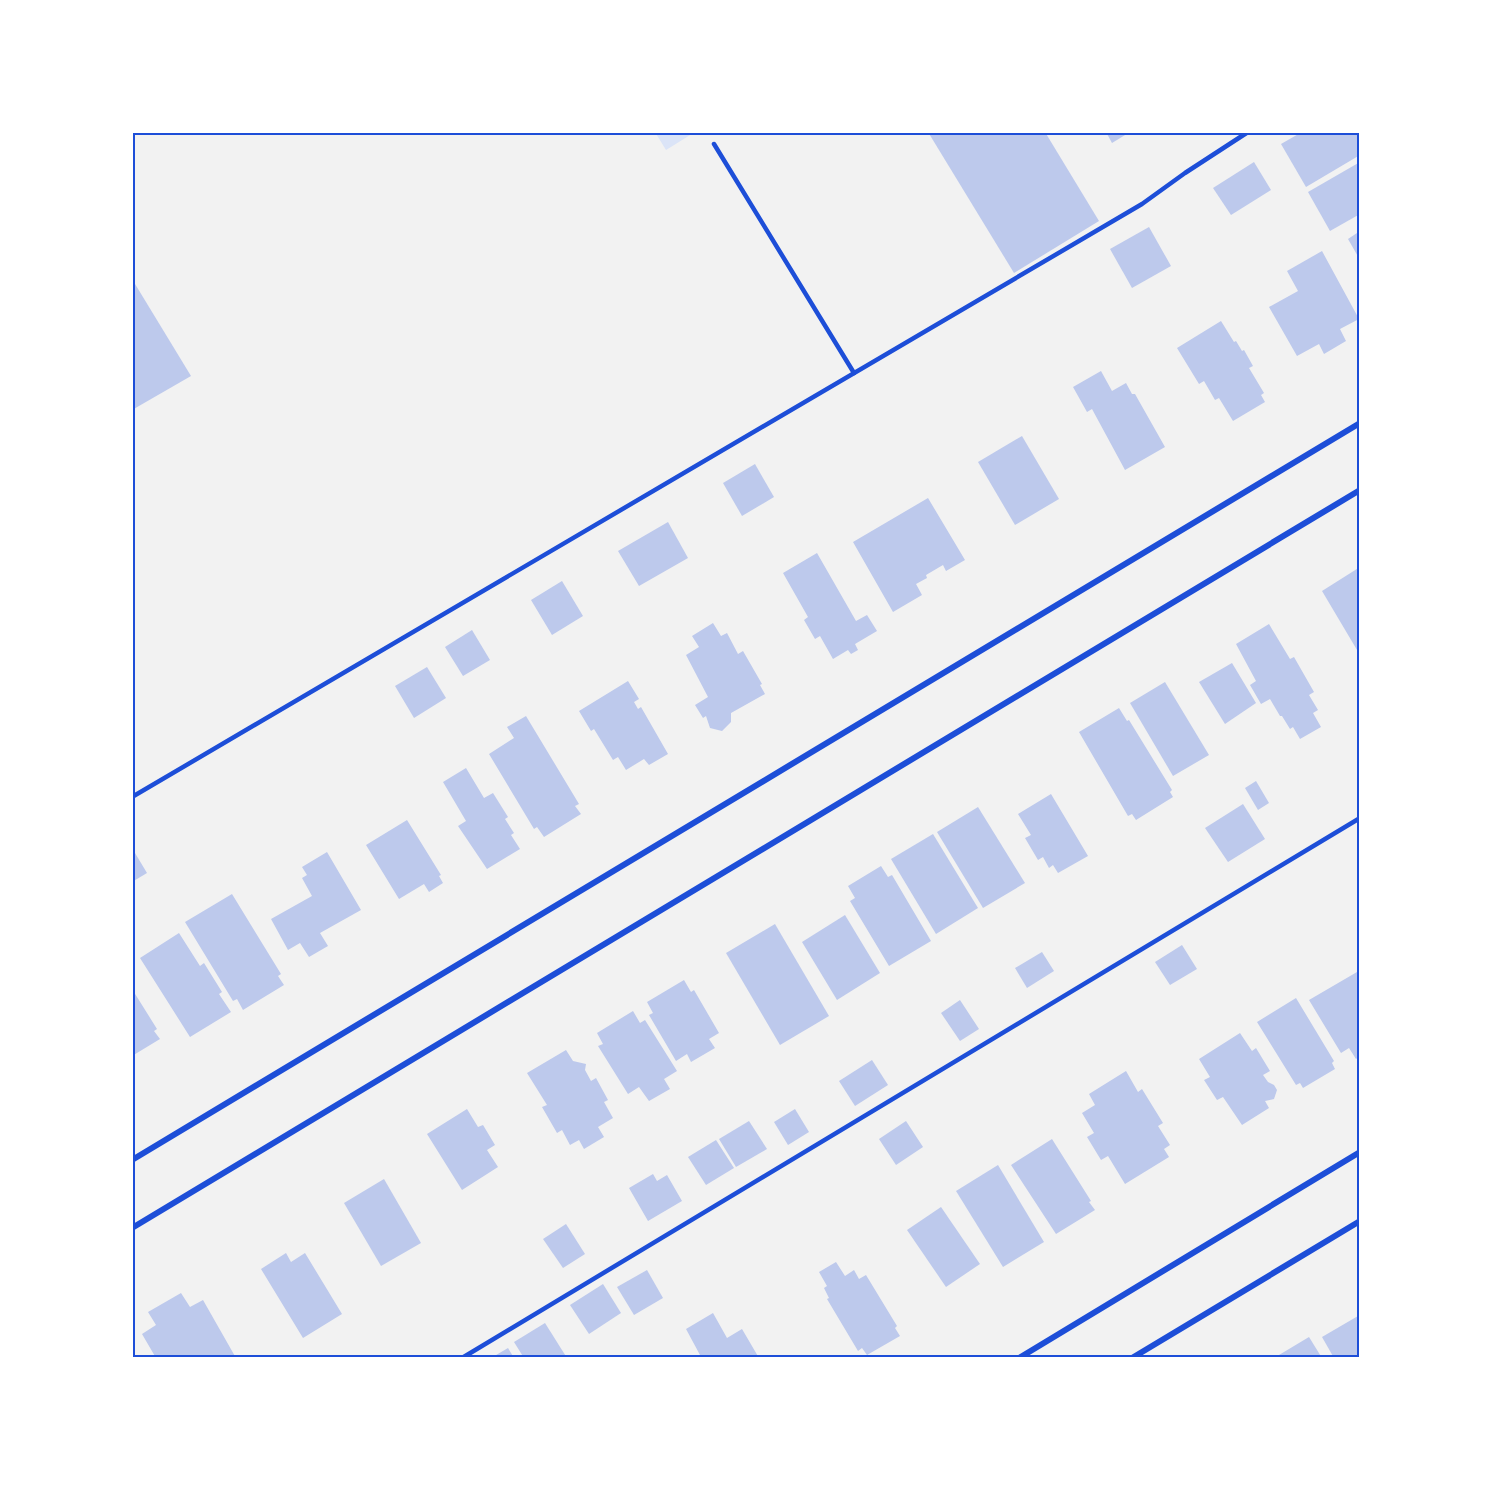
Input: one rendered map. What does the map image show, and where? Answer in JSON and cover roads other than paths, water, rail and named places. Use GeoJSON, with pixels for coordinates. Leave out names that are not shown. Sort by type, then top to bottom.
{"type":"FeatureCollection","features":[{"type":"Feature","properties":{"kind":"street"},"geometry":{"type":"LineString","coordinates":[[132,1160],[1360,423]]}},
{"type":"Feature","properties":{"kind":"street"},"geometry":{"type":"LineString","coordinates":[[132,1228],[1360,490]]}},
{"type":"Feature","properties":{"kind":"street"},"geometry":{"type":"LineString","coordinates":[[1019,1358],[1360,1152]]}},
{"type":"Feature","properties":{"kind":"street"},"geometry":{"type":"LineString","coordinates":[[1132,1358],[1360,1221]]}},
{"type":"Feature","properties":{"kind":"lane"},"geometry":{"type":"LineString","coordinates":[[132,797],[1143,204],[1185,173],[1248,132]]}},
{"type":"Feature","properties":{"kind":"lane"},"geometry":{"type":"LineString","coordinates":[[714,144],[854,373]]}},
{"type":"Feature","properties":{"kind":"lane"},"geometry":{"type":"LineString","coordinates":[[462,1358],[1360,818]]}}]}
